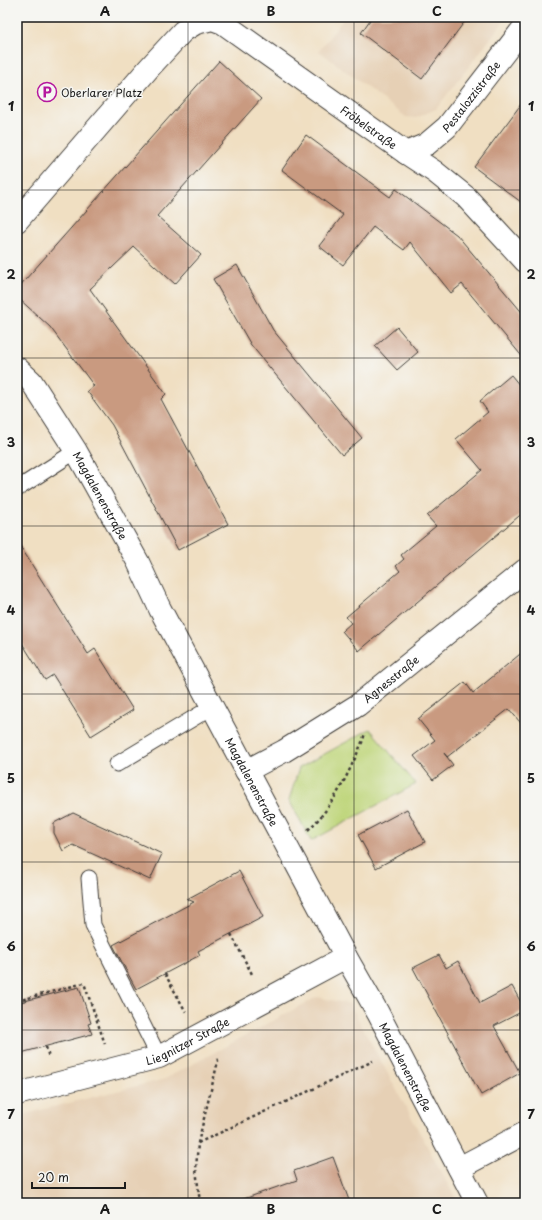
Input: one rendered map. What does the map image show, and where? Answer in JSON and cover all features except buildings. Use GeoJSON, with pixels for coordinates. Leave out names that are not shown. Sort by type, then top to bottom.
{"type":"FeatureCollection","features":[{"type":"Feature","properties":{"kind":"street","name":"Fröbelstraße"},"geometry":{"type":"LineString","coordinates":[[17,221],[149,68],[183,31],[196,23],[212,19],[223,23],[435,172],[466,197],[525,261]]}},
{"type":"Feature","properties":{"kind":"street","name":"Pestalozzistraße"},"geometry":{"type":"LineString","coordinates":[[406,153],[427,144],[447,127],[525,26]]}},
{"type":"Feature","properties":{"kind":"street","name":"Magdalenenstraße"},"geometry":{"type":"LineString","coordinates":[[17,368],[30,381],[76,451],[138,562],[160,609],[346,957],[378,1013],[477,1203]]}},
{"type":"Feature","properties":{"kind":"street","name":"Agnesstraße"},"geometry":{"type":"LineString","coordinates":[[246,771],[284,751],[358,705],[525,570]]}},
{"type":"Feature","properties":{"kind":"street","name":"Liegnitzer Straße"},"geometry":{"type":"LineString","coordinates":[[17,1094],[159,1057],[346,957]]}},
{"type":"Feature","properties":{"kind":"street"},"geometry":{"type":"LineString","coordinates":[[459,1168],[525,1133]]}},
{"type":"Feature","properties":{"kind":"lane"},"geometry":{"type":"LineString","coordinates":[[17,489],[76,451]]}},
{"type":"Feature","properties":{"kind":"lane"},"geometry":{"type":"LineString","coordinates":[[117,764],[212,707]]}},
{"type":"Feature","properties":{"kind":"lane"},"geometry":{"type":"LineString","coordinates":[[89,878],[93,925],[159,1057]]}},
{"type":"Feature","properties":{"kind":"path"},"geometry":{"type":"LineString","coordinates":[[288,849],[329,807],[345,779],[363,740],[366,728],[364,716],[358,705]]}},
{"type":"Feature","properties":{"kind":"path"},"geometry":{"type":"LineString","coordinates":[[232,934],[266,1000]]}},
{"type":"Feature","properties":{"kind":"path"},"geometry":{"type":"LineString","coordinates":[[165,974],[217,1052],[218,1061],[198,1143],[196,1169],[200,1203]]}},
{"type":"Feature","properties":{"kind":"path"},"geometry":{"type":"LineString","coordinates":[[17,1001],[84,983],[114,1069]]}},
{"type":"Feature","properties":{"kind":"path"},"geometry":{"type":"LineString","coordinates":[[198,1143],[397,1050]]}},
{"type":"Feature","properties":{"kind":"shaded area"},"geometry":{"type":"Polygon","coordinates":[[[345,17],[507,17],[436,109],[416,118],[406,117],[319,51],[345,17]]]}},
{"type":"Feature","properties":{"kind":"shaded area"},"geometry":{"type":"Polygon","coordinates":[[[317,997],[350,1004],[458,1203],[17,1203],[17,1116],[165,1079],[317,997]]]}},
{"type":"Feature","properties":{"kind":"green space"},"geometry":{"type":"Polygon","coordinates":[[[370,729],[416,784],[311,841],[289,800],[299,768],[370,729]]]}},
{"type":"Feature","properties":{"kind":"place","name":"Oberlarer Platz"},"geometry":{"type":"Point","coordinates":[47,92]}}]}
